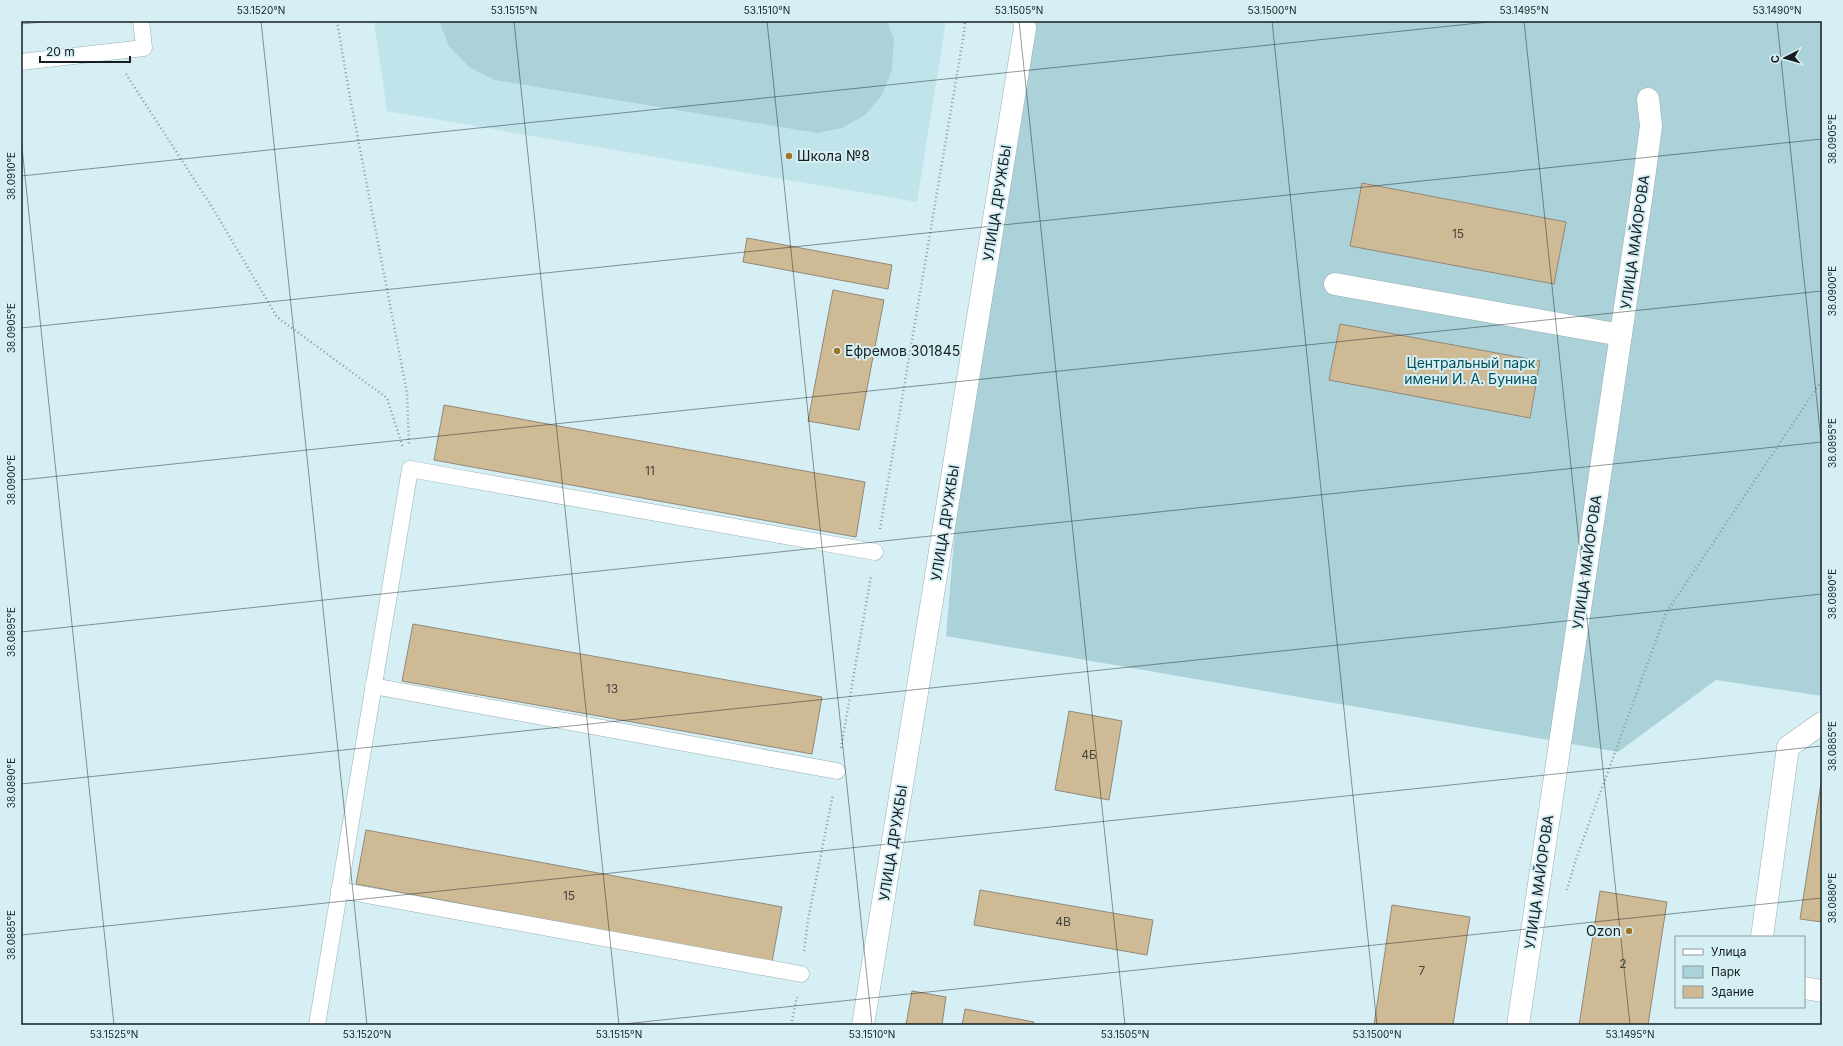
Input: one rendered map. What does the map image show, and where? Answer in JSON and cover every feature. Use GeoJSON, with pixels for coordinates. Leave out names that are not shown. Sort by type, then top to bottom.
{"type":"FeatureCollection","features":[{"type":"Feature","properties":{"kind":"street","name":"УЛИЦА ДРУЖБЫ"},"geometry":{"type":"LineString","coordinates":[[863,1025],[1024,36],[1024,21]]}},
{"type":"Feature","properties":{"kind":"street","name":"УЛИЦА МАЙОРОВА"},"geometry":{"type":"LineString","coordinates":[[1518,1025],[1651,126],[1648,99]]}},
{"type":"Feature","properties":{"kind":"street"},"geometry":{"type":"LineString","coordinates":[[1335,284],[1621,335]]}},
{"type":"Feature","properties":{"kind":"street"},"geometry":{"type":"LineString","coordinates":[[1762,936],[1788,747],[1822,723]]}},
{"type":"Feature","properties":{"kind":"street"},"geometry":{"type":"LineString","coordinates":[[1805,988],[1822,991]]}},
{"type":"Feature","properties":{"kind":"lane"},"geometry":{"type":"LineString","coordinates":[[21,62],[144,48],[141,21]]}},
{"type":"Feature","properties":{"kind":"lane"},"geometry":{"type":"LineString","coordinates":[[317,1025],[410,469],[875,552]]}},
{"type":"Feature","properties":{"kind":"lane"},"geometry":{"type":"LineString","coordinates":[[373,686],[837,771]]}},
{"type":"Feature","properties":{"kind":"lane"},"geometry":{"type":"LineString","coordinates":[[340,890],[801,974]]}},
{"type":"Feature","properties":{"kind":"path"},"geometry":{"type":"LineString","coordinates":[[337,21],[349,92],[408,392],[410,469]]}},
{"type":"Feature","properties":{"kind":"path"},"geometry":{"type":"LineString","coordinates":[[791,1025],[801,974],[808,920],[837,771],[897,433],[965,21]]}},
{"type":"Feature","properties":{"kind":"path"},"geometry":{"type":"LineString","coordinates":[[112,51],[212,208],[277,317],[387,398],[410,469]]}},
{"type":"Feature","properties":{"kind":"path"},"geometry":{"type":"LineString","coordinates":[[1565,896],[1576,858],[1666,613],[1822,380]]}},
{"type":"Feature","properties":{"kind":"shaded area","name":"Школа №8"},"geometry":{"type":"Polygon","coordinates":[[[374,21],[946,21],[917,202],[387,111],[374,21]]]}},
{"type":"Feature","properties":{"kind":"green space"},"geometry":{"type":"Polygon","coordinates":[[[439,21],[887,21],[894,39],[892,70],[882,95],[865,115],[842,128],[817,133],[495,80],[469,67],[449,46],[439,21]]]}},
{"type":"Feature","properties":{"kind":"green space","name":"Центральный парк имени И. А. Бунина"},"geometry":{"type":"Polygon","coordinates":[[[1032,21],[1822,21],[1822,696],[1716,680],[1618,752],[946,636],[967,385],[1032,21]]]}},
{"type":"Feature","properties":{"kind":"building"},"geometry":{"type":"Polygon","coordinates":[[[1362,183],[1566,222],[1554,284],[1350,246],[1362,183]]]}},
{"type":"Feature","properties":{"kind":"building"},"geometry":{"type":"Polygon","coordinates":[[[747,238],[892,265],[888,289],[743,262],[747,238]]]}},
{"type":"Feature","properties":{"kind":"building"},"geometry":{"type":"Polygon","coordinates":[[[833,290],[884,300],[859,430],[808,421],[833,290]]]}},
{"type":"Feature","properties":{"kind":"building"},"geometry":{"type":"Polygon","coordinates":[[[1340,324],[1540,361],[1530,418],[1329,380],[1340,324]]]}},
{"type":"Feature","properties":{"kind":"building"},"geometry":{"type":"Polygon","coordinates":[[[444,405],[865,482],[856,537],[434,460],[444,405]]]}},
{"type":"Feature","properties":{"kind":"building"},"geometry":{"type":"Polygon","coordinates":[[[413,624],[822,697],[812,754],[402,681],[413,624]]]}},
{"type":"Feature","properties":{"kind":"building"},"geometry":{"type":"Polygon","coordinates":[[[1069,711],[1122,721],[1109,800],[1055,790],[1069,711]]]}},
{"type":"Feature","properties":{"kind":"building"},"geometry":{"type":"Polygon","coordinates":[[[1822,777],[1822,922],[1800,919],[1822,777]]]}},
{"type":"Feature","properties":{"kind":"building"},"geometry":{"type":"Polygon","coordinates":[[[366,830],[782,907],[772,962],[356,884],[366,830]]]}},
{"type":"Feature","properties":{"kind":"building"},"geometry":{"type":"Polygon","coordinates":[[[980,890],[1153,920],[1147,955],[974,925],[980,890]]]}},
{"type":"Feature","properties":{"kind":"building"},"geometry":{"type":"Polygon","coordinates":[[[1600,891],[1667,902],[1648,1025],[1579,1025],[1600,891]]]}},
{"type":"Feature","properties":{"kind":"building"},"geometry":{"type":"Polygon","coordinates":[[[1392,905],[1470,917],[1453,1025],[1374,1025],[1392,905]]]}},
{"type":"Feature","properties":{"kind":"building"},"geometry":{"type":"Polygon","coordinates":[[[912,991],[946,997],[942,1025],[906,1025],[912,991]]]}},
{"type":"Feature","properties":{"kind":"building"},"geometry":{"type":"Polygon","coordinates":[[[965,1009],[1034,1022],[1033,1025],[962,1025],[965,1009]]]}},
{"type":"Feature","properties":{"kind":"place","name":"Школа №8"},"geometry":{"type":"Point","coordinates":[789,156]}},
{"type":"Feature","properties":{"kind":"place","name":"Ефремов 301845"},"geometry":{"type":"Point","coordinates":[837,351]}},
{"type":"Feature","properties":{"kind":"place","name":"Ozon"},"geometry":{"type":"Point","coordinates":[1629,931]}}]}
